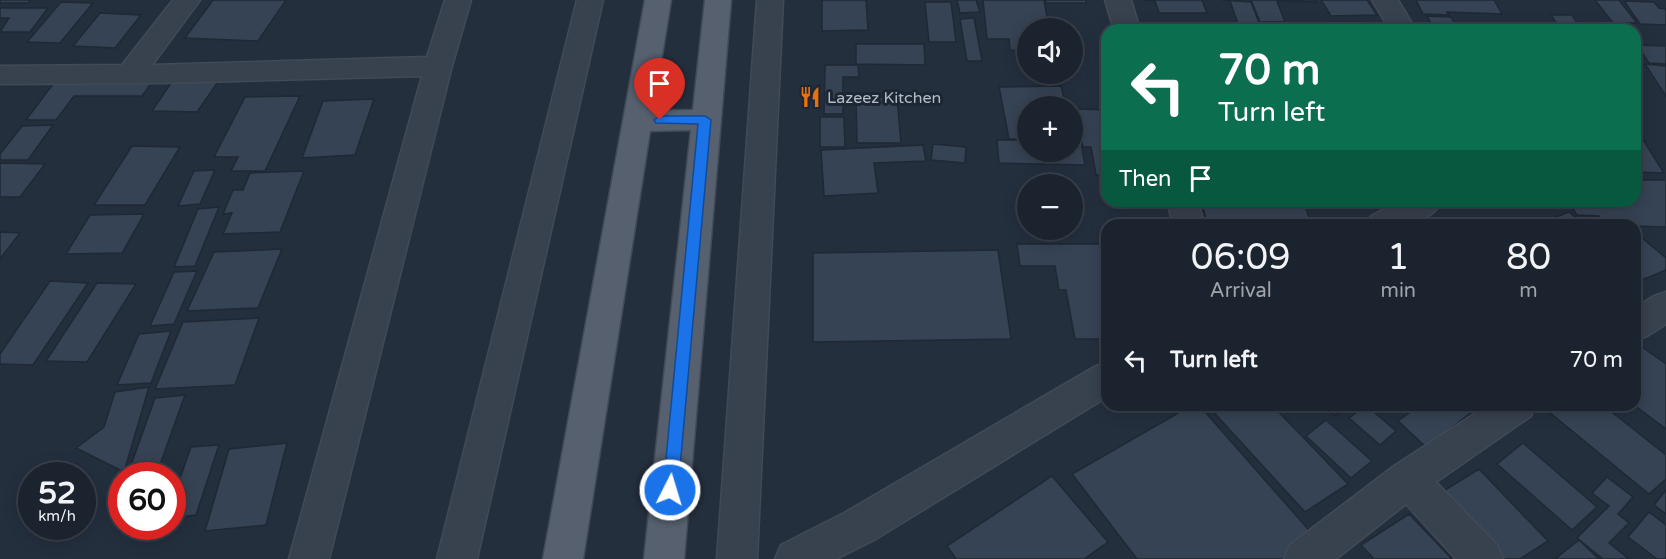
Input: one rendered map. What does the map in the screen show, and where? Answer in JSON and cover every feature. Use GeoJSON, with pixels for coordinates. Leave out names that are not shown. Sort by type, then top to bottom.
{"type":"FeatureCollection","features":[{"type":"Feature","properties":{"kind":"main road"},"geometry":{"type":"LineString","coordinates":[[562,559],[658,0]]}},
{"type":"Feature","properties":{"kind":"main road"},"geometry":{"type":"LineString","coordinates":[[664,559],[718,0]]}},
{"type":"Feature","properties":{"kind":"main road"},"geometry":{"type":"LineString","coordinates":[[638,121],[705,120]]}},
{"type":"Feature","properties":{"kind":"street"},"geometry":{"type":"LineString","coordinates":[[130,74],[187,0]]}},
{"type":"Feature","properties":{"kind":"street"},"geometry":{"type":"LineString","coordinates":[[309,559],[438,66],[458,0]]}},
{"type":"Feature","properties":{"kind":"street"},"geometry":{"type":"LineString","coordinates":[[457,559],[590,0]]}},
{"type":"Feature","properties":{"kind":"street"},"geometry":{"type":"LineString","coordinates":[[737,559],[770,0]]}},
{"type":"Feature","properties":{"kind":"street"},"geometry":{"type":"LineString","coordinates":[[1118,0],[1125,24]]}},
{"type":"Feature","properties":{"kind":"street"},"geometry":{"type":"LineString","coordinates":[[1385,0],[1399,24]]}},
{"type":"Feature","properties":{"kind":"street"},"geometry":{"type":"LineString","coordinates":[[0,75],[438,66]]}},
{"type":"Feature","properties":{"kind":"street"},"geometry":{"type":"LineString","coordinates":[[1393,219],[1416,207]]}},
{"type":"Feature","properties":{"kind":"street"},"geometry":{"type":"LineString","coordinates":[[1641,322],[1666,306]]}},
{"type":"Feature","properties":{"kind":"street"},"geometry":{"type":"LineString","coordinates":[[795,559],[860,526],[1101,382]]}},
{"type":"Feature","properties":{"kind":"street"},"geometry":{"type":"LineString","coordinates":[[1304,559],[1408,479],[1509,411]]}},
{"type":"Feature","properties":{"kind":"street"},"geometry":{"type":"LineString","coordinates":[[1408,479],[1483,559]]}},
{"type":"Feature","properties":{"kind":"building"},"geometry":{"type":"Polygon","coordinates":[[[0,0],[31,0],[28,3],[0,3],[0,0]]]}},
{"type":"Feature","properties":{"kind":"building"},"geometry":{"type":"Polygon","coordinates":[[[213,0],[286,0],[258,41],[185,38],[213,0]]]}},
{"type":"Feature","properties":{"kind":"building"},"geometry":{"type":"Polygon","coordinates":[[[822,0],[866,0],[868,30],[822,31],[822,0]]]}},
{"type":"Feature","properties":{"kind":"building"},"geometry":{"type":"Polygon","coordinates":[[[957,0],[976,0],[980,12],[960,13],[957,0]]]}},
{"type":"Feature","properties":{"kind":"building"},"geometry":{"type":"Polygon","coordinates":[[[983,0],[1044,0],[1047,18],[1017,18],[1017,50],[1010,50],[1009,39],[987,39],[983,0]]]}},
{"type":"Feature","properties":{"kind":"building"},"geometry":{"type":"Polygon","coordinates":[[[1045,0],[1086,0],[1086,3],[1046,3],[1045,0]]]}},
{"type":"Feature","properties":{"kind":"building"},"geometry":{"type":"Polygon","coordinates":[[[1144,0],[1202,0],[1207,13],[1159,13],[1155,1],[1144,0]]]}},
{"type":"Feature","properties":{"kind":"building"},"geometry":{"type":"Polygon","coordinates":[[[1222,0],[1251,2],[1260,24],[1238,24],[1230,1],[1222,0]]]}},
{"type":"Feature","properties":{"kind":"building"},"geometry":{"type":"Polygon","coordinates":[[[1251,0],[1315,0],[1316,2],[1277,1],[1285,22],[1260,22],[1251,0]]]}},
{"type":"Feature","properties":{"kind":"building"},"geometry":{"type":"Polygon","coordinates":[[[1321,0],[1367,0],[1377,15],[1331,16],[1321,0]]]}},
{"type":"Feature","properties":{"kind":"building"},"geometry":{"type":"Polygon","coordinates":[[[1416,0],[1494,0],[1502,14],[1447,12],[1449,15],[1423,14],[1416,0]]]}},
{"type":"Feature","properties":{"kind":"building"},"geometry":{"type":"Polygon","coordinates":[[[1595,0],[1619,0],[1637,23],[1613,23],[1595,0]]]}},
{"type":"Feature","properties":{"kind":"building"},"geometry":{"type":"Polygon","coordinates":[[[1624,1],[1654,2],[1659,8],[1666,9],[1666,25],[1640,24],[1624,1]]]}},
{"type":"Feature","properties":{"kind":"building"},"geometry":{"type":"Polygon","coordinates":[[[61,2],[93,3],[60,43],[27,42],[61,2]]]}},
{"type":"Feature","properties":{"kind":"building"},"geometry":{"type":"Polygon","coordinates":[[[925,2],[951,2],[956,42],[929,42],[925,2]]]}},
{"type":"Feature","properties":{"kind":"building"},"geometry":{"type":"Polygon","coordinates":[[[0,8],[48,8],[30,32],[0,32],[9,18],[0,18],[0,8]]]}},
{"type":"Feature","properties":{"kind":"building"},"geometry":{"type":"Polygon","coordinates":[[[100,13],[141,15],[115,48],[73,46],[100,13]]]}},
{"type":"Feature","properties":{"kind":"building"},"geometry":{"type":"Polygon","coordinates":[[[1551,15],[1572,15],[1578,24],[1557,24],[1551,15]]]}},
{"type":"Feature","properties":{"kind":"building"},"geometry":{"type":"Polygon","coordinates":[[[1427,16],[1451,17],[1455,24],[1432,24],[1427,16]]]}},
{"type":"Feature","properties":{"kind":"building"},"geometry":{"type":"Polygon","coordinates":[[[974,18],[982,61],[967,61],[960,19],[974,18]]]}},
{"type":"Feature","properties":{"kind":"building"},"geometry":{"type":"Polygon","coordinates":[[[856,44],[924,44],[925,65],[856,64],[856,44]]]}},
{"type":"Feature","properties":{"kind":"building"},"geometry":{"type":"Polygon","coordinates":[[[1641,45],[1666,46],[1666,64],[1649,63],[1641,51],[1641,45]]]}},
{"type":"Feature","properties":{"kind":"building"},"geometry":{"type":"Polygon","coordinates":[[[1645,64],[1666,66],[1666,96],[1645,64]]]}},
{"type":"Feature","properties":{"kind":"building"},"geometry":{"type":"Polygon","coordinates":[[[825,65],[858,65],[859,77],[843,77],[843,114],[824,114],[825,65]]]}},
{"type":"Feature","properties":{"kind":"building"},"geometry":{"type":"Polygon","coordinates":[[[56,80],[153,81],[142,96],[74,96],[56,120],[26,120],[56,80]]]}},
{"type":"Feature","properties":{"kind":"building"},"geometry":{"type":"Polygon","coordinates":[[[173,80],[218,82],[197,112],[152,111],[173,80]]]}},
{"type":"Feature","properties":{"kind":"building"},"geometry":{"type":"Polygon","coordinates":[[[1061,86],[1064,96],[1017,96],[1017,139],[1009,139],[999,87],[1061,86]]]}},
{"type":"Feature","properties":{"kind":"building"},"geometry":{"type":"Polygon","coordinates":[[[300,96],[265,171],[231,171],[238,157],[214,157],[245,97],[300,96]]]}},
{"type":"Feature","properties":{"kind":"building"},"geometry":{"type":"Polygon","coordinates":[[[856,97],[897,97],[901,143],[857,143],[856,97]]]}},
{"type":"Feature","properties":{"kind":"building"},"geometry":{"type":"Polygon","coordinates":[[[374,99],[355,155],[302,158],[323,101],[374,99]]]}},
{"type":"Feature","properties":{"kind":"building"},"geometry":{"type":"Polygon","coordinates":[[[1083,109],[1101,110],[1101,175],[1096,175],[1091,147],[1083,147],[1083,109]]]}},
{"type":"Feature","properties":{"kind":"building"},"geometry":{"type":"Polygon","coordinates":[[[820,117],[844,117],[845,147],[820,147],[820,117]]]}},
{"type":"Feature","properties":{"kind":"building"},"geometry":{"type":"Polygon","coordinates":[[[53,125],[28,160],[0,160],[0,154],[22,126],[53,125]]]}},
{"type":"Feature","properties":{"kind":"building"},"geometry":{"type":"Polygon","coordinates":[[[1641,137],[1664,173],[1641,172],[1641,137]]]}},
{"type":"Feature","properties":{"kind":"building"},"geometry":{"type":"Polygon","coordinates":[[[997,140],[1017,140],[1017,162],[1083,162],[1083,154],[1085,165],[999,163],[997,140]]]}},
{"type":"Feature","properties":{"kind":"building"},"geometry":{"type":"Polygon","coordinates":[[[933,144],[966,147],[965,163],[931,160],[933,144]]]}},
{"type":"Feature","properties":{"kind":"building"},"geometry":{"type":"Polygon","coordinates":[[[923,145],[926,161],[874,163],[878,193],[824,196],[821,150],[923,145]]]}},
{"type":"Feature","properties":{"kind":"building"},"geometry":{"type":"Polygon","coordinates":[[[132,146],[180,147],[145,205],[94,205],[132,146]]]}},
{"type":"Feature","properties":{"kind":"building"},"geometry":{"type":"Polygon","coordinates":[[[0,163],[45,164],[20,197],[0,197],[0,163]]]}},
{"type":"Feature","properties":{"kind":"building"},"geometry":{"type":"Polygon","coordinates":[[[215,170],[200,204],[178,206],[194,171],[215,170]]]}},
{"type":"Feature","properties":{"kind":"building"},"geometry":{"type":"Polygon","coordinates":[[[304,171],[280,232],[223,234],[232,213],[223,214],[233,190],[243,190],[250,173],[304,171]]]}},
{"type":"Feature","properties":{"kind":"building"},"geometry":{"type":"Polygon","coordinates":[[[1641,180],[1666,180],[1666,227],[1641,226],[1641,219],[1601,219],[1599,216],[1577,215],[1572,207],[1641,207],[1641,180]]]}},
{"type":"Feature","properties":{"kind":"building"},"geometry":{"type":"Polygon","coordinates":[[[219,207],[195,266],[174,267],[198,209],[219,207]]]}},
{"type":"Feature","properties":{"kind":"building"},"geometry":{"type":"Polygon","coordinates":[[[1203,207],[1305,207],[1310,219],[1206,219],[1203,207]]]}},
{"type":"Feature","properties":{"kind":"building"},"geometry":{"type":"Polygon","coordinates":[[[1569,212],[1578,219],[1551,219],[1569,212]]]}},
{"type":"Feature","properties":{"kind":"building"},"geometry":{"type":"Polygon","coordinates":[[[144,214],[122,253],[66,254],[90,215],[144,214]]]}},
{"type":"Feature","properties":{"kind":"building"},"geometry":{"type":"Polygon","coordinates":[[[0,232],[20,233],[0,259],[0,232]]]}},
{"type":"Feature","properties":{"kind":"building"},"geometry":{"type":"Polygon","coordinates":[[[1641,237],[1666,258],[1666,270],[1641,280],[1641,237]]]}},
{"type":"Feature","properties":{"kind":"building"},"geometry":{"type":"Polygon","coordinates":[[[1017,244],[1101,244],[1101,339],[1075,339],[1066,290],[1059,290],[1055,266],[1020,266],[1017,244]]]}},
{"type":"Feature","properties":{"kind":"building"},"geometry":{"type":"Polygon","coordinates":[[[282,249],[258,308],[187,311],[214,252],[282,249]]]}},
{"type":"Feature","properties":{"kind":"building"},"geometry":{"type":"Polygon","coordinates":[[[998,250],[1011,339],[813,342],[813,253],[998,250]]]}},
{"type":"Feature","properties":{"kind":"building"},"geometry":{"type":"Polygon","coordinates":[[[197,271],[174,324],[150,326],[174,272],[197,271]]]}},
{"type":"Feature","properties":{"kind":"building"},"geometry":{"type":"Polygon","coordinates":[[[50,281],[88,283],[33,365],[0,364],[0,354],[50,281]]]}},
{"type":"Feature","properties":{"kind":"building"},"geometry":{"type":"Polygon","coordinates":[[[97,283],[136,284],[87,362],[46,361],[97,283]]]}},
{"type":"Feature","properties":{"kind":"building"},"geometry":{"type":"Polygon","coordinates":[[[259,318],[235,385],[155,389],[183,322],[259,318]]]}},
{"type":"Feature","properties":{"kind":"building"},"geometry":{"type":"Polygon","coordinates":[[[171,331],[151,383],[117,385],[139,334],[171,331]]]}},
{"type":"Feature","properties":{"kind":"building"},"geometry":{"type":"Polygon","coordinates":[[[1641,346],[1666,364],[1666,429],[1641,410],[1641,346]]]}},
{"type":"Feature","properties":{"kind":"building"},"geometry":{"type":"Polygon","coordinates":[[[149,387],[127,462],[108,462],[108,464],[76,448],[104,427],[115,392],[149,387]]]}},
{"type":"Feature","properties":{"kind":"building"},"geometry":{"type":"Polygon","coordinates":[[[185,395],[161,462],[132,462],[155,398],[185,395]]]}},
{"type":"Feature","properties":{"kind":"building"},"geometry":{"type":"Polygon","coordinates":[[[1182,411],[1204,411],[1315,537],[1282,559],[1137,559],[1072,474],[1182,411]]]}},
{"type":"Feature","properties":{"kind":"building"},"geometry":{"type":"Polygon","coordinates":[[[1212,411],[1278,411],[1348,484],[1305,512],[1212,411]]]}},
{"type":"Feature","properties":{"kind":"building"},"geometry":{"type":"Polygon","coordinates":[[[1358,411],[1373,411],[1396,431],[1380,445],[1349,418],[1358,411]]]}},
{"type":"Feature","properties":{"kind":"building"},"geometry":{"type":"Polygon","coordinates":[[[1412,411],[1473,411],[1426,447],[1398,421],[1412,411]]]}},
{"type":"Feature","properties":{"kind":"building"},"geometry":{"type":"Polygon","coordinates":[[[1611,411],[1666,455],[1666,479],[1649,494],[1549,412],[1611,411]]]}},
{"type":"Feature","properties":{"kind":"building"},"geometry":{"type":"Polygon","coordinates":[[[1326,420],[1372,461],[1351,478],[1306,436],[1326,420]]]}},
{"type":"Feature","properties":{"kind":"building"},"geometry":{"type":"Polygon","coordinates":[[[287,443],[266,525],[205,531],[229,449],[287,443]]]}},
{"type":"Feature","properties":{"kind":"building"},"geometry":{"type":"Polygon","coordinates":[[[1523,443],[1597,507],[1572,530],[1497,464],[1523,443]]]}},
{"type":"Feature","properties":{"kind":"building"},"geometry":{"type":"Polygon","coordinates":[[[219,445],[196,515],[186,516],[186,462],[191,447],[219,445]]]}},
{"type":"Feature","properties":{"kind":"building"},"geometry":{"type":"Polygon","coordinates":[[[1479,469],[1548,541],[1520,559],[1489,559],[1432,498],[1479,469]]]}},
{"type":"Feature","properties":{"kind":"building"},"geometry":{"type":"Polygon","coordinates":[[[1052,476],[1108,542],[1084,559],[956,559],[947,546],[1052,476]]]}},
{"type":"Feature","properties":{"kind":"building"},"geometry":{"type":"Polygon","coordinates":[[[1607,477],[1633,497],[1618,514],[1629,523],[1609,543],[1629,559],[1603,559],[1577,538],[1609,506],[1592,493],[1607,477]]]}},
{"type":"Feature","properties":{"kind":"building"},"geometry":{"type":"Polygon","coordinates":[[[1666,490],[1666,514],[1654,505],[1666,490]]]}},
{"type":"Feature","properties":{"kind":"building"},"geometry":{"type":"Polygon","coordinates":[[[1649,512],[1666,525],[1666,559],[1657,559],[1628,537],[1649,512]]]}},
{"type":"Feature","properties":{"kind":"building"},"geometry":{"type":"Polygon","coordinates":[[[1409,514],[1452,559],[1374,559],[1361,545],[1409,514]]]}},
{"type":"Feature","properties":{"kind":"building"},"geometry":{"type":"Polygon","coordinates":[[[1579,540],[1599,559],[1555,559],[1579,540]]]}},
{"type":"Feature","properties":{"kind":"place","name":"Lazeez Kitchen"},"geometry":{"type":"Point","coordinates":[810,97]}},
{"type":"Feature","properties":{"kind":"route"},"geometry":{"type":"LineString","coordinates":[[660,120],[705,120],[670,490]]}}]}
